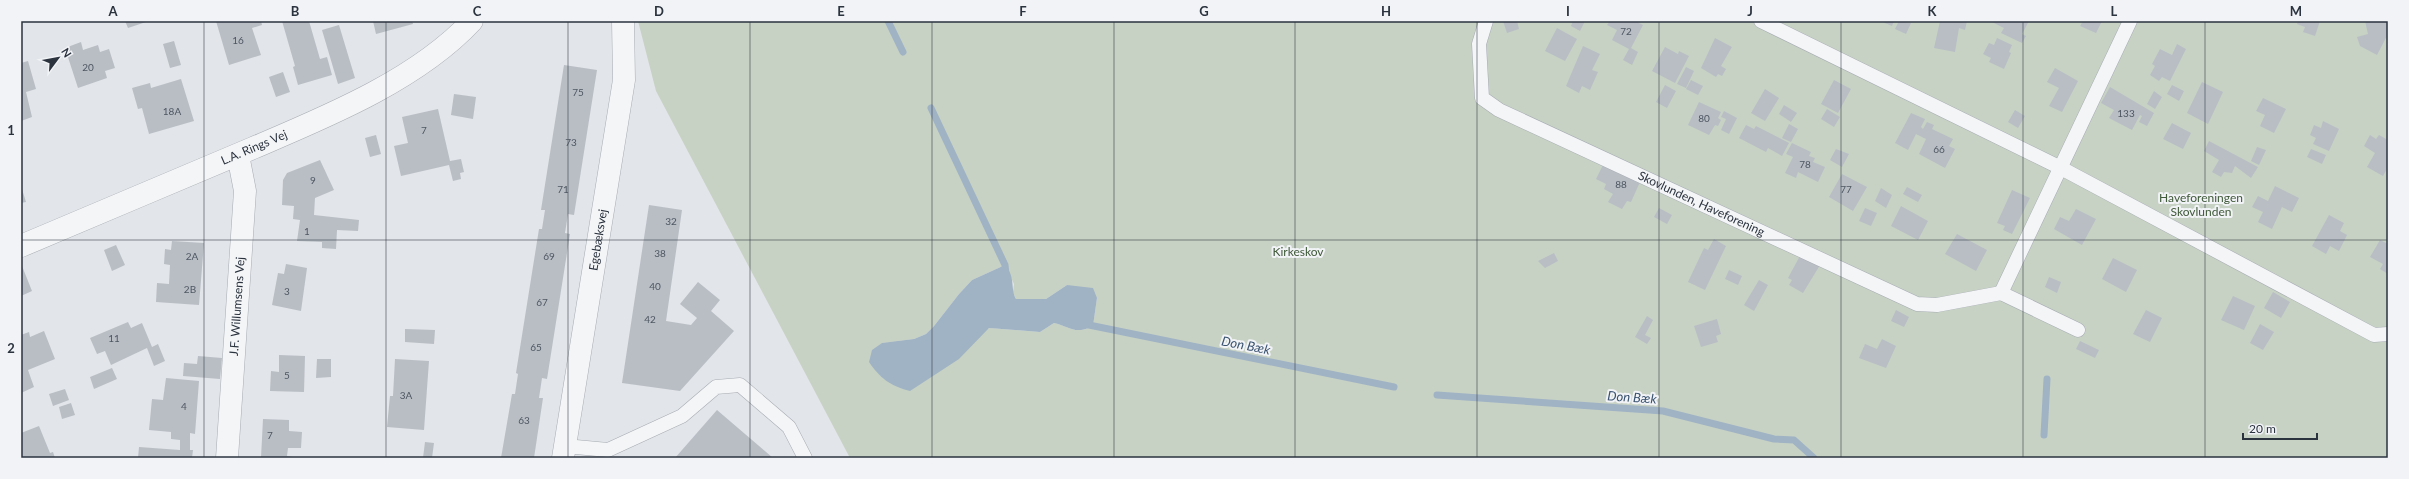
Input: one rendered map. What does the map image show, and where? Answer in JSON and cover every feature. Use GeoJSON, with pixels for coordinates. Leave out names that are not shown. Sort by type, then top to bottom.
{"type":"FeatureCollection","features":[{"type":"Feature","properties":{"kind":"street","name":"L.A. Rings Vej"},"geometry":{"type":"LineString","coordinates":[[21,246],[238,155],[361,100],[417,66],[472,21]]}},
{"type":"Feature","properties":{"kind":"street","name":"Egebæksvej"},"geometry":{"type":"LineString","coordinates":[[564,452],[624,80],[623,21]]}},
{"type":"Feature","properties":{"kind":"street","name":"J.F. Willumsens Vej"},"geometry":{"type":"LineString","coordinates":[[227,458],[245,191],[238,155]]}},
{"type":"Feature","properties":{"kind":"lane","name":"Skovlunden, Haveforening"},"geometry":{"type":"LineString","coordinates":[[1486,21],[1479,44],[1482,98],[1499,110],[1917,304],[1937,305],[2001,293]]}},
{"type":"Feature","properties":{"kind":"lane"},"geometry":{"type":"LineString","coordinates":[[1761,21],[2059,167],[2374,335],[2388,334]]}},
{"type":"Feature","properties":{"kind":"lane"},"geometry":{"type":"LineString","coordinates":[[2078,330],[2001,293],[2059,167],[2130,21]]}},
{"type":"Feature","properties":{"kind":"lane"},"geometry":{"type":"LineString","coordinates":[[564,452],[608,450],[682,416],[716,387],[740,385],[789,427],[805,458]]}},
{"type":"Feature","properties":{"kind":"green space"},"geometry":{"type":"Polygon","coordinates":[[[638,21],[2388,21],[2388,458],[850,458],[656,91],[638,21]],[[1005,265],[972,280],[926,334],[914,339],[882,343],[985,331],[989,328],[1040,332],[1054,323],[1077,330],[1087,329],[1093,326],[1097,298],[1067,285],[1046,299],[1016,299],[1013,292],[1014,284],[1005,265]]]}},
{"type":"Feature","properties":{"kind":"water"},"geometry":{"type":"Polygon","coordinates":[[[1005,265],[1011,274],[1016,299],[1046,299],[1067,285],[1093,288],[1097,298],[1093,326],[1087,329],[1077,330],[1054,323],[1040,332],[989,328],[959,359],[910,391],[897,387],[886,381],[873,368],[869,362],[872,350],[882,343],[914,339],[926,334],[972,280],[1005,265]]]}},
{"type":"Feature","properties":{"kind":"building"},"geometry":{"type":"Polygon","coordinates":[[[125,21],[149,21],[128,28],[125,21]]]}},
{"type":"Feature","properties":{"kind":"building"},"geometry":{"type":"Polygon","coordinates":[[[216,21],[261,21],[262,25],[252,28],[261,55],[229,65],[216,21]]]}},
{"type":"Feature","properties":{"kind":"building"},"geometry":{"type":"Polygon","coordinates":[[[282,21],[309,21],[320,59],[327,57],[332,75],[298,85],[293,67],[295,66],[282,21]]]}},
{"type":"Feature","properties":{"kind":"building"},"geometry":{"type":"Polygon","coordinates":[[[373,21],[412,21],[413,24],[376,34],[373,21]]]}},
{"type":"Feature","properties":{"kind":"building"},"geometry":{"type":"Polygon","coordinates":[[[1503,21],[1517,21],[1519,29],[1507,33],[1503,21]]]}},
{"type":"Feature","properties":{"kind":"building"},"geometry":{"type":"Polygon","coordinates":[[[1573,21],[1585,21],[1580,31],[1571,26],[1573,21]]]}},
{"type":"Feature","properties":{"kind":"building"},"geometry":{"type":"Polygon","coordinates":[[[1610,21],[1635,21],[1643,25],[1631,48],[1638,52],[1632,65],[1623,60],[1629,49],[1612,40],[1617,30],[1607,25],[1610,21]]]}},
{"type":"Feature","properties":{"kind":"building"},"geometry":{"type":"Polygon","coordinates":[[[1880,21],[1894,21],[1892,26],[1880,21]]]}},
{"type":"Feature","properties":{"kind":"building"},"geometry":{"type":"Polygon","coordinates":[[[1899,21],[1911,23],[1906,34],[1895,29],[1899,21]]]}},
{"type":"Feature","properties":{"kind":"building"},"geometry":{"type":"Polygon","coordinates":[[[1940,21],[1967,21],[1965,30],[1959,28],[1955,52],[1934,48],[1940,21]]]}},
{"type":"Feature","properties":{"kind":"building"},"geometry":{"type":"Polygon","coordinates":[[[1990,21],[2029,21],[2022,34],[2026,36],[2022,43],[2001,33],[2004,28],[1990,21]]]}},
{"type":"Feature","properties":{"kind":"building"},"geometry":{"type":"Polygon","coordinates":[[[2083,21],[2102,21],[2096,33],[2080,26],[2083,21]]]}},
{"type":"Feature","properties":{"kind":"building"},"geometry":{"type":"Polygon","coordinates":[[[2298,21],[2320,21],[2315,36],[2303,32],[2305,27],[2297,24],[2298,21]]]}},
{"type":"Feature","properties":{"kind":"building"},"geometry":{"type":"Polygon","coordinates":[[[2365,21],[2388,21],[2388,34],[2377,55],[2360,46],[2357,37],[2368,34],[2365,21]]]}},
{"type":"Feature","properties":{"kind":"building"},"geometry":{"type":"Polygon","coordinates":[[[339,25],[355,78],[338,84],[322,30],[339,25]]]}},
{"type":"Feature","properties":{"kind":"building"},"geometry":{"type":"Polygon","coordinates":[[[1557,28],[1577,39],[1565,61],[1545,51],[1557,28]]]}},
{"type":"Feature","properties":{"kind":"building"},"geometry":{"type":"Polygon","coordinates":[[[1715,38],[1732,47],[1721,66],[1726,69],[1722,76],[1718,74],[1716,77],[1701,68],[1715,38]]]}},
{"type":"Feature","properties":{"kind":"building"},"geometry":{"type":"Polygon","coordinates":[[[1997,38],[2012,45],[2009,52],[2011,53],[2004,69],[1989,62],[1991,58],[1983,54],[1989,43],[1994,45],[1997,38]]]}},
{"type":"Feature","properties":{"kind":"building"},"geometry":{"type":"Polygon","coordinates":[[[174,41],[181,65],[170,68],[163,44],[174,41]]]}},
{"type":"Feature","properties":{"kind":"building"},"geometry":{"type":"Polygon","coordinates":[[[81,42],[83,50],[98,45],[100,52],[109,49],[115,68],[105,71],[107,78],[78,88],[65,48],[81,42]]]}},
{"type":"Feature","properties":{"kind":"building"},"geometry":{"type":"Polygon","coordinates":[[[2177,44],[2186,49],[2170,81],[2162,77],[2159,81],[2150,75],[2155,66],[2152,64],[2160,49],[2172,55],[2177,44]]]}},
{"type":"Feature","properties":{"kind":"building"},"geometry":{"type":"Polygon","coordinates":[[[1583,46],[1600,54],[1592,70],[1598,72],[1590,90],[1582,86],[1579,93],[1566,86],[1583,46]]]}},
{"type":"Feature","properties":{"kind":"building"},"geometry":{"type":"Polygon","coordinates":[[[1665,47],[1678,54],[1679,51],[1689,56],[1675,83],[1652,71],[1665,47]]]}},
{"type":"Feature","properties":{"kind":"building"},"geometry":{"type":"Polygon","coordinates":[[[28,61],[36,89],[26,92],[32,117],[21,121],[21,63],[28,61]]]}},
{"type":"Feature","properties":{"kind":"building"},"geometry":{"type":"Polygon","coordinates":[[[564,65],[597,70],[574,215],[568,214],[565,233],[570,234],[547,379],[542,378],[539,398],[543,398],[534,458],[501,458],[512,394],[515,394],[518,374],[516,373],[539,229],[542,229],[545,210],[541,210],[564,65]]]}},
{"type":"Feature","properties":{"kind":"building"},"geometry":{"type":"Polygon","coordinates":[[[1686,67],[1694,71],[1686,88],[1677,84],[1686,67]]]}},
{"type":"Feature","properties":{"kind":"building"},"geometry":{"type":"Polygon","coordinates":[[[2055,68],[2078,81],[2062,112],[2049,106],[2059,88],[2047,82],[2055,68]]]}},
{"type":"Feature","properties":{"kind":"building"},"geometry":{"type":"Polygon","coordinates":[[[283,72],[290,92],[276,97],[269,77],[283,72]]]}},
{"type":"Feature","properties":{"kind":"building"},"geometry":{"type":"Polygon","coordinates":[[[181,79],[194,121],[149,134],[142,108],[138,109],[132,88],[150,83],[151,88],[181,79]]]}},
{"type":"Feature","properties":{"kind":"building"},"geometry":{"type":"Polygon","coordinates":[[[1691,80],[1703,86],[1698,95],[1686,89],[1691,80]]]}},
{"type":"Feature","properties":{"kind":"building"},"geometry":{"type":"Polygon","coordinates":[[[1834,80],[1851,89],[1838,113],[1821,104],[1834,80]]]}},
{"type":"Feature","properties":{"kind":"building"},"geometry":{"type":"Polygon","coordinates":[[[2202,82],[2223,92],[2208,124],[2187,113],[2202,82]]]}},
{"type":"Feature","properties":{"kind":"building"},"geometry":{"type":"Polygon","coordinates":[[[1665,85],[1676,91],[1667,108],[1656,102],[1665,85]]]}},
{"type":"Feature","properties":{"kind":"building"},"geometry":{"type":"Polygon","coordinates":[[[2172,85],[2184,91],[2179,101],[2167,94],[2172,85]]]}},
{"type":"Feature","properties":{"kind":"building"},"geometry":{"type":"Polygon","coordinates":[[[2110,87],[2154,113],[2147,126],[2139,122],[2142,116],[2140,115],[2132,130],[2109,118],[2114,110],[2101,103],[2110,87]]]}},
{"type":"Feature","properties":{"kind":"building"},"geometry":{"type":"Polygon","coordinates":[[[1765,89],[1779,98],[1765,121],[1751,113],[1765,89]]]}},
{"type":"Feature","properties":{"kind":"building"},"geometry":{"type":"Polygon","coordinates":[[[2154,91],[2162,97],[2155,109],[2147,104],[2154,91]]]}},
{"type":"Feature","properties":{"kind":"building"},"geometry":{"type":"Polygon","coordinates":[[[454,94],[476,97],[473,119],[451,115],[454,94]]]}},
{"type":"Feature","properties":{"kind":"building"},"geometry":{"type":"Polygon","coordinates":[[[2263,98],[2286,109],[2274,133],[2260,126],[2265,115],[2256,111],[2263,98]]]}},
{"type":"Feature","properties":{"kind":"building"},"geometry":{"type":"Polygon","coordinates":[[[1699,102],[1721,112],[1718,118],[1721,120],[1718,126],[1715,125],[1709,135],[1688,125],[1699,102]]]}},
{"type":"Feature","properties":{"kind":"building"},"geometry":{"type":"Polygon","coordinates":[[[1784,105],[1797,113],[1791,122],[1779,114],[1784,105]]]}},
{"type":"Feature","properties":{"kind":"building"},"geometry":{"type":"Polygon","coordinates":[[[438,109],[450,161],[461,159],[464,172],[460,173],[461,179],[453,181],[449,165],[401,176],[394,146],[408,143],[402,117],[438,109]]]}},
{"type":"Feature","properties":{"kind":"building"},"geometry":{"type":"Polygon","coordinates":[[[1827,109],[1840,117],[1834,127],[1821,119],[1827,109]]]}},
{"type":"Feature","properties":{"kind":"building"},"geometry":{"type":"Polygon","coordinates":[[[2015,110],[2025,116],[2018,128],[2008,122],[2015,110]]]}},
{"type":"Feature","properties":{"kind":"building"},"geometry":{"type":"Polygon","coordinates":[[[1724,111],[1737,118],[1729,134],[1721,130],[1726,119],[1721,117],[1724,111]]]}},
{"type":"Feature","properties":{"kind":"building"},"geometry":{"type":"Polygon","coordinates":[[[1911,113],[1925,119],[1921,127],[1923,129],[1927,122],[1934,125],[1932,129],[1953,139],[1949,146],[1955,149],[1945,168],[1919,154],[1926,139],[1916,134],[1908,150],[1895,143],[1911,113]]]}},
{"type":"Feature","properties":{"kind":"building"},"geometry":{"type":"Polygon","coordinates":[[[2323,121],[2339,129],[2329,151],[2313,144],[2316,138],[2310,135],[2314,125],[2321,128],[2323,121]]]}},
{"type":"Feature","properties":{"kind":"building"},"geometry":{"type":"Polygon","coordinates":[[[2172,123],[2191,133],[2183,149],[2163,139],[2172,123]]]}},
{"type":"Feature","properties":{"kind":"building"},"geometry":{"type":"Polygon","coordinates":[[[1789,124],[1798,129],[1791,142],[1782,138],[1789,124]]]}},
{"type":"Feature","properties":{"kind":"building"},"geometry":{"type":"Polygon","coordinates":[[[1746,125],[1754,129],[1756,126],[1789,143],[1782,156],[1768,148],[1766,152],[1739,138],[1746,125]]]}},
{"type":"Feature","properties":{"kind":"building"},"geometry":{"type":"Polygon","coordinates":[[[376,135],[381,154],[370,157],[365,138],[376,135]]]}},
{"type":"Feature","properties":{"kind":"building"},"geometry":{"type":"Polygon","coordinates":[[[2370,135],[2376,139],[2379,135],[2388,140],[2388,167],[2383,176],[2367,167],[2375,153],[2364,146],[2370,135]]]}},
{"type":"Feature","properties":{"kind":"building"},"geometry":{"type":"Polygon","coordinates":[[[2209,141],[2258,167],[2251,178],[2235,166],[2232,173],[2224,172],[2221,177],[2212,172],[2219,160],[2204,151],[2209,141]]]}},
{"type":"Feature","properties":{"kind":"building"},"geometry":{"type":"Polygon","coordinates":[[[1792,143],[1811,152],[1809,156],[1815,158],[1813,162],[1825,167],[1818,182],[1798,172],[1796,178],[1785,173],[1793,157],[1786,154],[1792,143]]]}},
{"type":"Feature","properties":{"kind":"building"},"geometry":{"type":"Polygon","coordinates":[[[2257,147],[2266,150],[2259,165],[2251,161],[2257,147]]]}},
{"type":"Feature","properties":{"kind":"building"},"geometry":{"type":"Polygon","coordinates":[[[1836,149],[1849,154],[1842,167],[1830,160],[1836,149]]]}},
{"type":"Feature","properties":{"kind":"building"},"geometry":{"type":"Polygon","coordinates":[[[2311,149],[2326,155],[2322,164],[2307,157],[2311,149]]]}},
{"type":"Feature","properties":{"kind":"building"},"geometry":{"type":"Polygon","coordinates":[[[320,160],[334,190],[315,198],[314,215],[359,220],[358,231],[337,230],[336,249],[322,248],[322,242],[297,241],[300,220],[293,219],[294,206],[282,205],[283,180],[287,173],[320,160]]]}},
{"type":"Feature","properties":{"kind":"building"},"geometry":{"type":"Polygon","coordinates":[[[1604,163],[1640,182],[1631,202],[1627,201],[1622,209],[1608,202],[1613,194],[1604,189],[1606,184],[1596,179],[1604,163]]]}},
{"type":"Feature","properties":{"kind":"building"},"geometry":{"type":"Polygon","coordinates":[[[1842,174],[1867,187],[1853,211],[1829,197],[1842,174]]]}},
{"type":"Feature","properties":{"kind":"building"},"geometry":{"type":"Polygon","coordinates":[[[21,186],[26,202],[21,203],[21,186]]]}},
{"type":"Feature","properties":{"kind":"building"},"geometry":{"type":"Polygon","coordinates":[[[2275,186],[2299,198],[2292,212],[2282,207],[2272,229],[2258,222],[2263,212],[2252,207],[2258,196],[2268,201],[2275,186]]]}},
{"type":"Feature","properties":{"kind":"building"},"geometry":{"type":"Polygon","coordinates":[[[1907,187],[1922,195],[1918,202],[1903,194],[1907,187]]]}},
{"type":"Feature","properties":{"kind":"building"},"geometry":{"type":"Polygon","coordinates":[[[1881,188],[1892,195],[1886,208],[1875,201],[1881,188]]]}},
{"type":"Feature","properties":{"kind":"building"},"geometry":{"type":"Polygon","coordinates":[[[2012,190],[2030,198],[2012,234],[2003,230],[2005,226],[1997,223],[2012,190]]]}},
{"type":"Feature","properties":{"kind":"building"},"geometry":{"type":"Polygon","coordinates":[[[649,205],[682,210],[666,321],[691,325],[697,318],[680,304],[698,282],[720,300],[711,311],[734,331],[680,391],[622,383],[649,205]]]}},
{"type":"Feature","properties":{"kind":"building"},"geometry":{"type":"Polygon","coordinates":[[[1901,206],[1928,221],[1918,240],[1891,226],[1901,206]]]}},
{"type":"Feature","properties":{"kind":"building"},"geometry":{"type":"Polygon","coordinates":[[[1659,208],[1672,215],[1667,224],[1654,217],[1659,208]]]}},
{"type":"Feature","properties":{"kind":"building"},"geometry":{"type":"Polygon","coordinates":[[[1865,208],[1877,213],[1871,226],[1859,221],[1865,208]]]}},
{"type":"Feature","properties":{"kind":"building"},"geometry":{"type":"Polygon","coordinates":[[[2076,209],[2096,219],[2082,245],[2054,229],[2060,217],[2069,221],[2076,209]]]}},
{"type":"Feature","properties":{"kind":"building"},"geometry":{"type":"Polygon","coordinates":[[[2329,215],[2344,223],[2340,231],[2347,235],[2339,251],[2330,246],[2326,254],[2312,246],[2329,215]]]}},
{"type":"Feature","properties":{"kind":"building"},"geometry":{"type":"Polygon","coordinates":[[[1957,234],[1987,250],[1976,271],[1945,254],[1957,234]]]}},
{"type":"Feature","properties":{"kind":"building"},"geometry":{"type":"Polygon","coordinates":[[[1714,239],[1726,246],[1705,290],[1688,282],[1704,248],[1708,250],[1714,239]]]}},
{"type":"Feature","properties":{"kind":"building"},"geometry":{"type":"Polygon","coordinates":[[[2380,240],[2388,244],[2388,274],[2380,269],[2383,264],[2370,257],[2380,240]]]}},
{"type":"Feature","properties":{"kind":"building"},"geometry":{"type":"Polygon","coordinates":[[[172,241],[204,243],[199,305],[156,302],[157,283],[169,284],[170,265],[164,264],[165,249],[171,250],[172,241]]]}},
{"type":"Feature","properties":{"kind":"building"},"geometry":{"type":"Polygon","coordinates":[[[116,245],[125,265],[112,271],[104,250],[116,245]]]}},
{"type":"Feature","properties":{"kind":"building"},"geometry":{"type":"Polygon","coordinates":[[[1554,253],[1558,261],[1545,268],[1538,261],[1554,253]]]}},
{"type":"Feature","properties":{"kind":"building"},"geometry":{"type":"Polygon","coordinates":[[[1801,254],[1820,265],[1803,293],[1789,285],[1792,280],[1788,278],[1801,254]]]}},
{"type":"Feature","properties":{"kind":"building"},"geometry":{"type":"Polygon","coordinates":[[[2113,258],[2137,270],[2126,292],[2102,279],[2113,258]]]}},
{"type":"Feature","properties":{"kind":"building"},"geometry":{"type":"Polygon","coordinates":[[[286,264],[307,268],[301,311],[272,305],[278,273],[284,274],[286,264]]]}},
{"type":"Feature","properties":{"kind":"building"},"geometry":{"type":"Polygon","coordinates":[[[22,266],[32,291],[21,296],[21,267],[22,266]]]}},
{"type":"Feature","properties":{"kind":"building"},"geometry":{"type":"Polygon","coordinates":[[[1729,270],[1742,276],[1738,285],[1725,279],[1729,270]]]}},
{"type":"Feature","properties":{"kind":"building"},"geometry":{"type":"Polygon","coordinates":[[[2049,277],[2061,282],[2057,293],[2045,287],[2049,277]]]}},
{"type":"Feature","properties":{"kind":"building"},"geometry":{"type":"Polygon","coordinates":[[[1759,280],[1768,285],[1754,311],[1744,305],[1759,280]]]}},
{"type":"Feature","properties":{"kind":"building"},"geometry":{"type":"Polygon","coordinates":[[[2273,292],[2290,302],[2281,318],[2264,308],[2273,292]]]}},
{"type":"Feature","properties":{"kind":"building"},"geometry":{"type":"Polygon","coordinates":[[[2233,296],[2255,306],[2244,330],[2221,320],[2233,296]]]}},
{"type":"Feature","properties":{"kind":"building"},"geometry":{"type":"Polygon","coordinates":[[[1896,310],[1909,317],[1904,327],[1891,321],[1896,310]]]}},
{"type":"Feature","properties":{"kind":"building"},"geometry":{"type":"Polygon","coordinates":[[[2146,310],[2162,318],[2150,342],[2133,334],[2146,310]]]}},
{"type":"Feature","properties":{"kind":"building"},"geometry":{"type":"Polygon","coordinates":[[[1647,316],[1653,320],[1645,335],[1651,338],[1647,344],[1635,337],[1647,316]]]}},
{"type":"Feature","properties":{"kind":"building"},"geometry":{"type":"Polygon","coordinates":[[[1717,319],[1721,334],[1716,336],[1718,342],[1701,347],[1694,326],[1717,319]]]}},
{"type":"Feature","properties":{"kind":"building"},"geometry":{"type":"Polygon","coordinates":[[[128,322],[131,328],[142,323],[152,347],[158,344],[165,361],[154,366],[147,348],[111,365],[105,351],[97,354],[90,338],[128,322]]]}},
{"type":"Feature","properties":{"kind":"building"},"geometry":{"type":"Polygon","coordinates":[[[2260,324],[2274,332],[2263,350],[2250,343],[2260,324]]]}},
{"type":"Feature","properties":{"kind":"building"},"geometry":{"type":"Polygon","coordinates":[[[405,329],[435,330],[434,344],[405,342],[405,329]]]}},
{"type":"Feature","properties":{"kind":"building"},"geometry":{"type":"Polygon","coordinates":[[[44,331],[55,359],[28,370],[34,387],[21,393],[21,335],[29,332],[30,337],[44,331]]]}},
{"type":"Feature","properties":{"kind":"building"},"geometry":{"type":"Polygon","coordinates":[[[1882,339],[1896,346],[1886,368],[1859,358],[1865,344],[1877,349],[1882,339]]]}},
{"type":"Feature","properties":{"kind":"building"},"geometry":{"type":"Polygon","coordinates":[[[2080,341],[2099,350],[2095,358],[2076,349],[2080,341]]]}},
{"type":"Feature","properties":{"kind":"building"},"geometry":{"type":"Polygon","coordinates":[[[279,355],[305,356],[304,392],[270,391],[271,371],[279,372],[279,355]]]}},
{"type":"Feature","properties":{"kind":"building"},"geometry":{"type":"Polygon","coordinates":[[[198,356],[222,358],[220,379],[183,376],[184,363],[197,364],[198,356]]]}},
{"type":"Feature","properties":{"kind":"building"},"geometry":{"type":"Polygon","coordinates":[[[317,359],[331,359],[331,377],[316,378],[317,359]]]}},
{"type":"Feature","properties":{"kind":"building"},"geometry":{"type":"Polygon","coordinates":[[[395,359],[429,361],[424,430],[387,427],[390,396],[393,396],[395,359]]]}},
{"type":"Feature","properties":{"kind":"building"},"geometry":{"type":"Polygon","coordinates":[[[112,368],[117,379],[94,389],[90,377],[112,368]]]}},
{"type":"Feature","properties":{"kind":"building"},"geometry":{"type":"Polygon","coordinates":[[[166,378],[199,381],[195,434],[190,433],[190,450],[193,450],[192,458],[138,458],[139,447],[180,450],[180,440],[171,439],[171,432],[149,430],[152,399],[163,400],[166,378]]]}},
{"type":"Feature","properties":{"kind":"building"},"geometry":{"type":"Polygon","coordinates":[[[65,389],[69,400],[53,406],[49,394],[65,389]]]}},
{"type":"Feature","properties":{"kind":"building"},"geometry":{"type":"Polygon","coordinates":[[[71,403],[75,415],[62,419],[59,407],[71,403]]]}},
{"type":"Feature","properties":{"kind":"building"},"geometry":{"type":"Polygon","coordinates":[[[717,410],[773,458],[675,458],[717,410]]]}},
{"type":"Feature","properties":{"kind":"building"},"geometry":{"type":"Polygon","coordinates":[[[263,419],[289,420],[289,431],[302,432],[301,448],[288,448],[287,456],[298,458],[261,458],[263,419]]]}},
{"type":"Feature","properties":{"kind":"building"},"geometry":{"type":"Polygon","coordinates":[[[39,426],[50,453],[53,452],[55,458],[22,458],[21,433],[39,426]]]}},
{"type":"Feature","properties":{"kind":"building"},"geometry":{"type":"Polygon","coordinates":[[[425,442],[434,443],[432,458],[423,458],[425,442]]]}},
{"type":"Feature","properties":{"kind":"waterway"},"geometry":{"type":"LineString","coordinates":[[888,21],[903,52]]}},
{"type":"Feature","properties":{"kind":"waterway"},"geometry":{"type":"LineString","coordinates":[[931,108],[1005,265],[1006,274]]}},
{"type":"Feature","properties":{"kind":"waterway","name":"Don Bæk"},"geometry":{"type":"LineString","coordinates":[[1084,324],[1394,387]]}},
{"type":"Feature","properties":{"kind":"waterway"},"geometry":{"type":"LineString","coordinates":[[2044,435],[2047,379]]}},
{"type":"Feature","properties":{"kind":"waterway","name":"Don Bæk"},"geometry":{"type":"LineString","coordinates":[[1437,395],[1663,411],[1774,439],[1794,440],[1814,458]]}},
{"type":"Feature","properties":{"kind":"park label","name":"Haveforeningen Skovlunden"},"geometry":{"type":"Point","coordinates":[2201,205]}},
{"type":"Feature","properties":{"kind":"park label","name":"Kirkeskov"},"geometry":{"type":"Point","coordinates":[1298,252]}}]}
